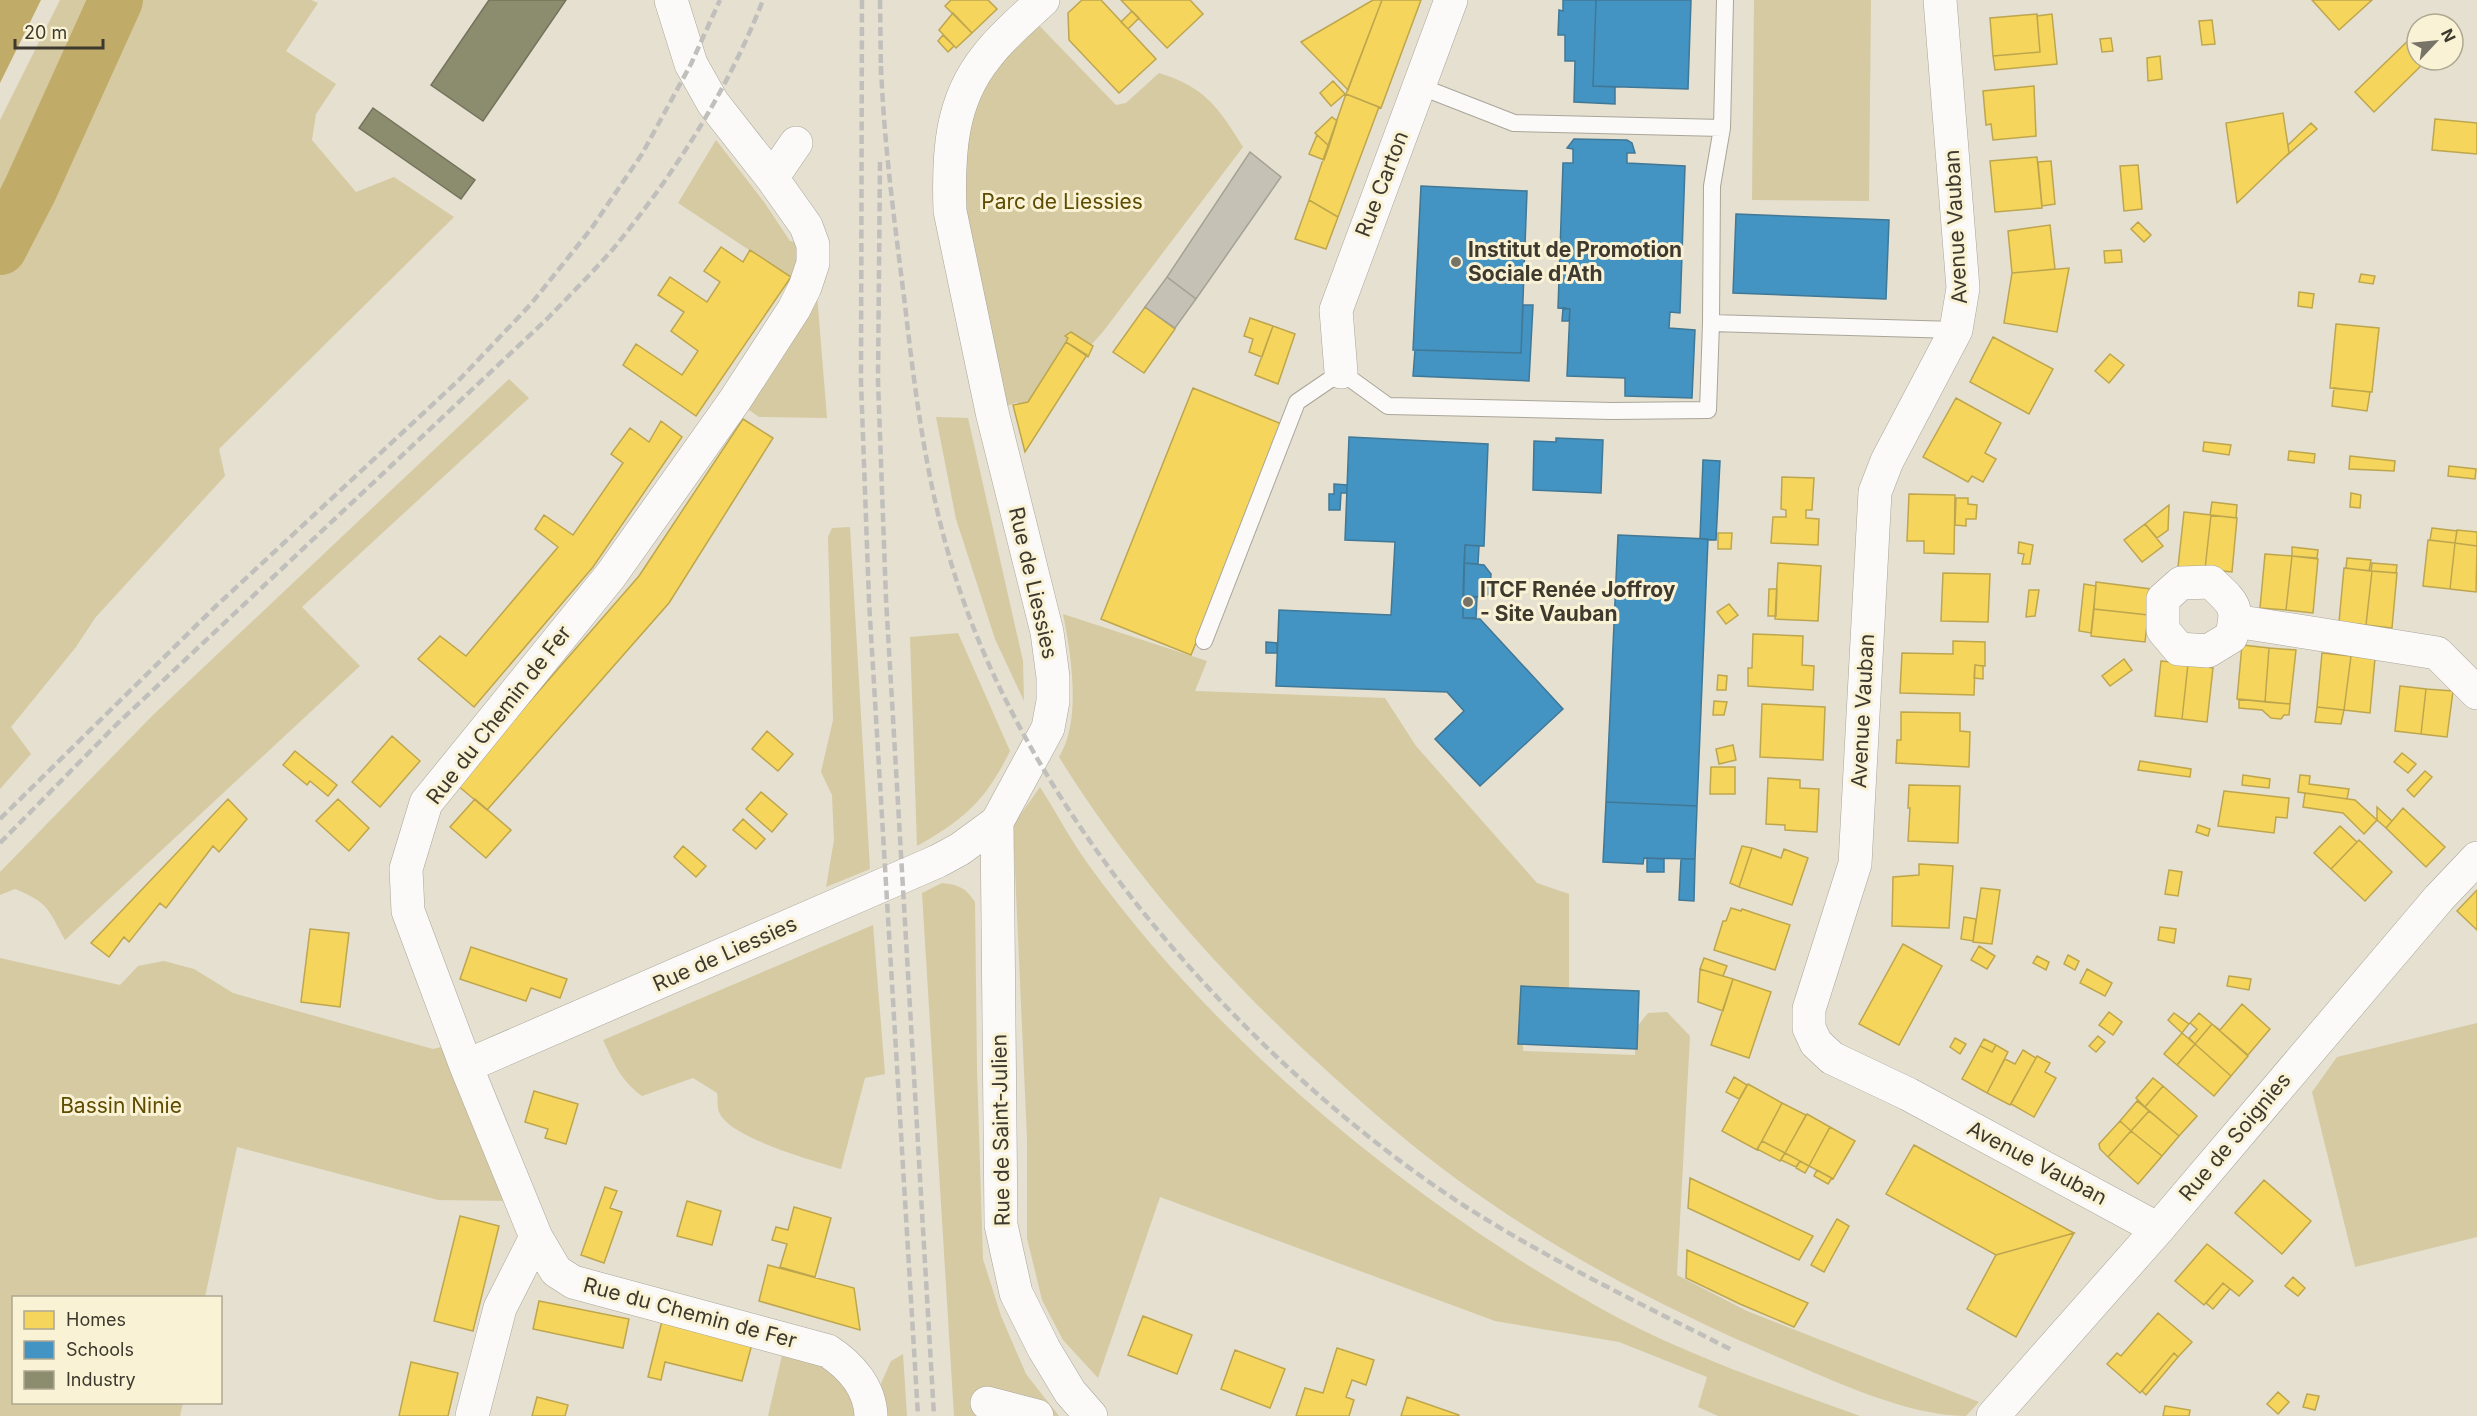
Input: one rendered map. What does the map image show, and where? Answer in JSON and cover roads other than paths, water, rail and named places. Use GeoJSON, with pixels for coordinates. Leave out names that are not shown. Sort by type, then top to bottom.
{"type":"FeatureCollection","features":[{"type":"Feature","properties":{"kind":"street","name":"Rue du Chemin de Fer"},"geometry":{"type":"LineString","coordinates":[[671,0],[692,64],[712,103],[772,178],[806,226],[813,245],[813,263],[806,287],[794,309],[735,400],[611,575],[426,803],[406,869],[408,911],[466,1066],[536,1237],[556,1271],[573,1282],[828,1352],[849,1367],[857,1378],[865,1391],[871,1416]]}},
{"type":"Feature","properties":{"kind":"street","name":"Rue de Liessies"},"geometry":{"type":"LineString","coordinates":[[466,1066],[938,861],[997,822],[1048,728],[1053,701],[1053,677],[1047,632],[992,412],[950,211],[949,166],[951,138],[959,102],[973,75],[996,45],[1043,0]]}},
{"type":"Feature","properties":{"kind":"street","name":"Rue Carton"},"geometry":{"type":"LineString","coordinates":[[1341,372],[1336,310],[1451,0]]}},
{"type":"Feature","properties":{"kind":"street","name":"Avenue Vauban"},"geometry":{"type":"LineString","coordinates":[[1941,0],[1963,288],[1956,330],[1887,461],[1875,492],[1855,864],[1809,1009],[1809,1028],[1816,1043],[1832,1058],[1908,1094],[2158,1229]]}},
{"type":"Feature","properties":{"kind":"street"},"geometry":{"type":"LineString","coordinates":[[772,178],[796,143]]}},
{"type":"Feature","properties":{"kind":"street"},"geometry":{"type":"LineString","coordinates":[[2235,621],[2437,653],[2477,693]]}},
{"type":"Feature","properties":{"kind":"street","name":"Rue de Saint-Julien"},"geometry":{"type":"LineString","coordinates":[[997,822],[1000,1225],[1016,1293],[1054,1366],[1070,1392],[1091,1416]]}},
{"type":"Feature","properties":{"kind":"street","name":"Rue de Soignies"},"geometry":{"type":"LineString","coordinates":[[1993,1416],[2158,1229],[2439,898],[2477,858]]}},
{"type":"Feature","properties":{"kind":"street"},"geometry":{"type":"LineString","coordinates":[[472,1416],[500,1308],[536,1237]]}},
{"type":"Feature","properties":{"kind":"street"},"geometry":{"type":"LineString","coordinates":[[987,1403],[1037,1416]]}},
{"type":"Feature","properties":{"kind":"lane"},"geometry":{"type":"LineString","coordinates":[[1204,641],[1297,402],[1341,372],[1388,406],[1612,411],[1708,410],[1712,186],[1722,128],[1725,0]]}},
{"type":"Feature","properties":{"kind":"lane"},"geometry":{"type":"LineString","coordinates":[[1419,86],[1514,123],[1722,128]]}},
{"type":"Feature","properties":{"kind":"lane"},"geometry":{"type":"LineString","coordinates":[[1710,322],[1956,330]]}},
{"type":"Feature","properties":{"kind":"waterway"},"geometry":{"type":"LineString","coordinates":[[0,248],[30,190],[116,0]]}},
{"type":"Feature","properties":{"kind":"railway"},"geometry":{"type":"LineString","coordinates":[[0,819],[214,608],[460,379],[531,304],[591,229],[642,154],[691,64],[720,0]]}},
{"type":"Feature","properties":{"kind":"railway"},"geometry":{"type":"LineString","coordinates":[[0,843],[117,724],[547,319],[605,258],[636,221],[698,130],[733,66],[763,0]]}},
{"type":"Feature","properties":{"kind":"railway"},"geometry":{"type":"LineString","coordinates":[[862,0],[861,382],[869,601],[918,1416]]}},
{"type":"Feature","properties":{"kind":"railway"},"geometry":{"type":"LineString","coordinates":[[880,0],[881,75]]}},
{"type":"Feature","properties":{"kind":"railway"},"geometry":{"type":"LineString","coordinates":[[881,66],[890,186],[914,377],[924,448],[948,553],[959,588],[995,678],[1042,767],[1098,853],[1162,936],[1232,1013],[1307,1084],[1384,1149],[1463,1205],[1496,1225],[1596,1281],[1732,1350]]}},
{"type":"Feature","properties":{"kind":"railway"},"geometry":{"type":"LineString","coordinates":[[880,162],[878,381],[886,599],[934,1416]]}},
{"type":"Feature","properties":{"kind":"place","name":"Institut de Promotion Sociale d'Ath"},"geometry":{"type":"Point","coordinates":[1456,262]}},
{"type":"Feature","properties":{"kind":"place","name":"ITCF Renée Joffroy - Site Vauban"},"geometry":{"type":"Point","coordinates":[1468,602]}},
{"type":"Feature","properties":{"kind":"park label","name":"Parc de Liessies"},"geometry":{"type":"Point","coordinates":[1062,202]}},
{"type":"Feature","properties":{"kind":"park label","name":"Bassin Ninie"},"geometry":{"type":"Point","coordinates":[121,1106]}}]}
